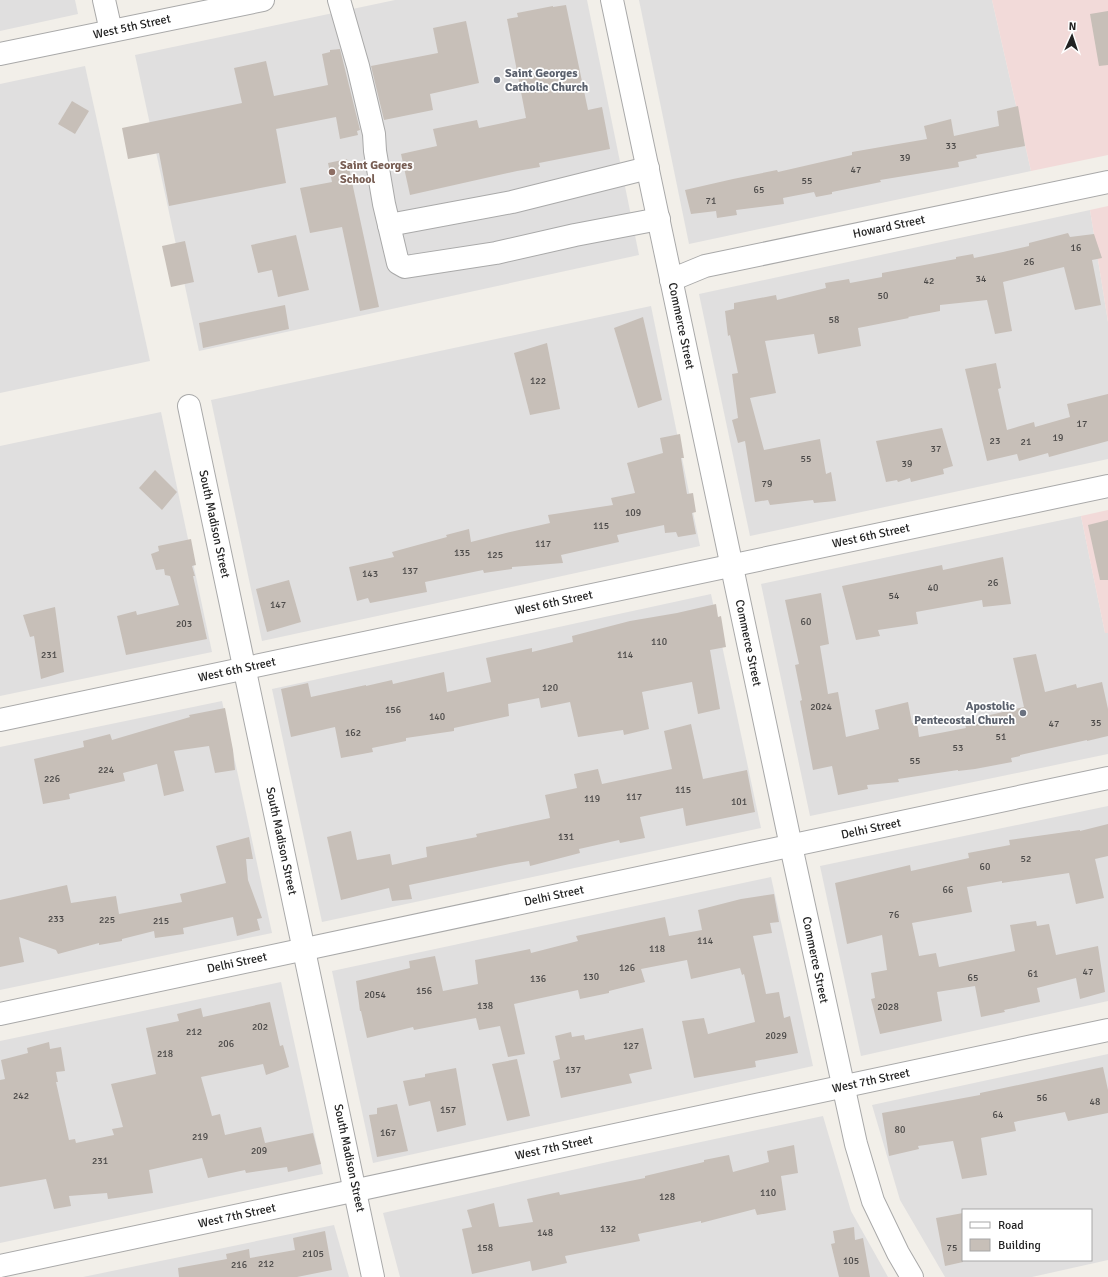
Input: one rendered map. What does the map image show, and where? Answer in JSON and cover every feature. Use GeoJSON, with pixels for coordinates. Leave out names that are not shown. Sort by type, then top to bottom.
{"type":"FeatureCollection","features":[{"type":"Feature","properties":{"kind":"street"},"geometry":{"type":"LineString","coordinates":[[104,0],[111,32]]}},
{"type":"Feature","properties":{"kind":"street","name":"West 5th Street"},"geometry":{"type":"LineString","coordinates":[[0,54],[263,0]]}},
{"type":"Feature","properties":{"kind":"street"},"geometry":{"type":"LineString","coordinates":[[340,0],[358,66],[374,134],[375,151],[398,263],[405,267],[496,253],[575,235],[659,219]]}},
{"type":"Feature","properties":{"kind":"street","name":"Commerce Street"},"geometry":{"type":"LineString","coordinates":[[612,0],[842,1087],[856,1144],[873,1200],[898,1253],[912,1277]]}},
{"type":"Feature","properties":{"kind":"street"},"geometry":{"type":"LineString","coordinates":[[389,225],[512,202],[648,168]]}},
{"type":"Feature","properties":{"kind":"street","name":"Howard Street"},"geometry":{"type":"LineString","coordinates":[[671,280],[705,266],[1108,182]]}},
{"type":"Feature","properties":{"kind":"street","name":"South Madison Street"},"geometry":{"type":"LineString","coordinates":[[189,406],[356,1190],[373,1277]]}},
{"type":"Feature","properties":{"kind":"street","name":"West 6th Street"},"geometry":{"type":"LineString","coordinates":[[0,720],[1108,486]]}},
{"type":"Feature","properties":{"kind":"street","name":"Delhi Street"},"geometry":{"type":"LineString","coordinates":[[0,1014],[1108,778]]}},
{"type":"Feature","properties":{"kind":"street","name":"West 7th Street"},"geometry":{"type":"LineString","coordinates":[[0,1266],[1108,1030]]}},
{"type":"Feature","properties":{"kind":"shaded area"},"geometry":{"type":"Polygon","coordinates":[[[0,0],[75,0],[78,14],[0,31],[0,0]]]}},
{"type":"Feature","properties":{"kind":"shaded area"},"geometry":{"type":"Polygon","coordinates":[[[395,0],[587,0],[639,255],[199,351],[135,55],[395,0]]]}},
{"type":"Feature","properties":{"kind":"shaded area"},"geometry":{"type":"Polygon","coordinates":[[[639,0],[992,0],[1031,171],[689,244],[639,0]]]}},
{"type":"Feature","properties":{"kind":"shaded area"},"geometry":{"type":"Polygon","coordinates":[[[992,0],[1108,0],[1108,155],[1031,171],[992,0]]]}},
{"type":"Feature","properties":{"kind":"shaded area"},"geometry":{"type":"Polygon","coordinates":[[[85,66],[150,361],[0,393],[0,84],[85,66]]]}},
{"type":"Feature","properties":{"kind":"shaded area"},"geometry":{"type":"Polygon","coordinates":[[[1108,206],[1108,322],[1090,210],[1108,206]]]}},
{"type":"Feature","properties":{"kind":"shaded area"},"geometry":{"type":"Polygon","coordinates":[[[1090,210],[1108,322],[1108,459],[750,536],[699,294],[1090,210]]]}},
{"type":"Feature","properties":{"kind":"shaded area"},"geometry":{"type":"Polygon","coordinates":[[[651,306],[700,546],[262,641],[211,400],[651,306]]]}},
{"type":"Feature","properties":{"kind":"shaded area"},"geometry":{"type":"Polygon","coordinates":[[[161,412],[212,652],[0,696],[0,446],[161,412]]]}},
{"type":"Feature","properties":{"kind":"shaded area"},"geometry":{"type":"Polygon","coordinates":[[[1108,510],[1108,633],[1105,633],[1081,516],[1108,510]]]}},
{"type":"Feature","properties":{"kind":"shaded area"},"geometry":{"type":"Polygon","coordinates":[[[1081,516],[1105,633],[1108,633],[1108,754],[810,816],[761,584],[1081,516]]]}},
{"type":"Feature","properties":{"kind":"shaded area"},"geometry":{"type":"Polygon","coordinates":[[[711,594],[761,828],[322,922],[272,689],[711,594]]]}},
{"type":"Feature","properties":{"kind":"shaded area"},"geometry":{"type":"Polygon","coordinates":[[[222,701],[272,933],[0,990],[0,747],[222,701]]]}},
{"type":"Feature","properties":{"kind":"shaded area"},"geometry":{"type":"Polygon","coordinates":[[[1108,806],[1108,1001],[861,1056],[820,866],[1108,806]]]}},
{"type":"Feature","properties":{"kind":"shaded area"},"geometry":{"type":"Polygon","coordinates":[[[771,877],[813,1066],[373,1163],[332,971],[771,877]]]}},
{"type":"Feature","properties":{"kind":"shaded area"},"geometry":{"type":"Polygon","coordinates":[[[281,982],[323,1174],[0,1243],[0,1041],[281,982]]]}},
{"type":"Feature","properties":{"kind":"shaded area"},"geometry":{"type":"Polygon","coordinates":[[[1108,1054],[1108,1260],[1032,1277],[945,1277],[900,1200],[872,1105],[1108,1054]]]}},
{"type":"Feature","properties":{"kind":"shaded area"},"geometry":{"type":"Polygon","coordinates":[[[823,1116],[851,1211],[888,1277],[400,1277],[383,1213],[612,1161],[823,1116]]]}},
{"type":"Feature","properties":{"kind":"shaded area"},"geometry":{"type":"Polygon","coordinates":[[[334,1225],[349,1277],[83,1277],[334,1225]]]}},
{"type":"Feature","properties":{"kind":"building"},"geometry":{"type":"Polygon","coordinates":[[[566,5],[588,110],[602,107],[610,149],[539,163],[540,167],[410,195],[401,154],[437,146],[433,129],[477,120],[479,128],[526,118],[507,19],[518,17],[517,13],[566,5]]]}},
{"type":"Feature","properties":{"kind":"building"},"geometry":{"type":"Polygon","coordinates":[[[1108,11],[1108,65],[1099,66],[1090,14],[1108,11]]]}},
{"type":"Feature","properties":{"kind":"building"},"geometry":{"type":"Polygon","coordinates":[[[466,21],[479,83],[430,94],[433,110],[384,120],[371,66],[438,53],[433,28],[466,21]]]}},
{"type":"Feature","properties":{"kind":"building"},"geometry":{"type":"Polygon","coordinates":[[[340,49],[360,130],[357,131],[358,135],[340,139],[336,117],[276,129],[286,183],[169,206],[159,153],[128,159],[122,128],[242,103],[234,68],[266,61],[274,96],[328,85],[322,54],[330,52],[330,50],[340,49]]]}},
{"type":"Feature","properties":{"kind":"building"},"geometry":{"type":"Polygon","coordinates":[[[72,101],[89,111],[75,134],[58,124],[72,101]]]}},
{"type":"Feature","properties":{"kind":"building"},"geometry":{"type":"Polygon","coordinates":[[[1018,106],[1025,146],[976,155],[977,158],[958,162],[959,167],[880,180],[881,182],[832,192],[832,194],[816,197],[814,192],[783,198],[784,204],[736,210],[737,215],[717,218],[716,211],[691,214],[685,190],[777,170],[778,172],[852,155],[852,152],[927,139],[924,126],[951,119],[954,136],[999,126],[997,111],[1018,106]]]}},
{"type":"Feature","properties":{"kind":"building"},"geometry":{"type":"Polygon","coordinates":[[[347,159],[379,307],[360,311],[342,227],[310,233],[300,188],[332,182],[328,163],[347,159]]]}},
{"type":"Feature","properties":{"kind":"building"},"geometry":{"type":"Polygon","coordinates":[[[1068,233],[1070,237],[1094,234],[1102,258],[1092,260],[1101,305],[1075,310],[1064,267],[1003,282],[1012,331],[995,334],[987,300],[940,305],[940,311],[858,328],[861,346],[818,354],[814,334],[765,341],[776,393],[750,398],[764,450],[820,439],[826,474],[831,472],[836,501],[814,503],[813,500],[770,505],[768,500],[755,502],[745,441],[738,443],[732,420],[738,418],[732,374],[738,373],[730,335],[728,336],[725,311],[734,309],[734,303],[776,295],[777,300],[826,288],[825,283],[849,279],[850,283],[882,277],[882,273],[956,259],[956,257],[973,254],[974,258],[1003,252],[1029,246],[1029,243],[1068,233]]]}},
{"type":"Feature","properties":{"kind":"building"},"geometry":{"type":"Polygon","coordinates":[[[296,235],[309,290],[278,297],[272,270],[258,273],[251,245],[296,235]]]}},
{"type":"Feature","properties":{"kind":"building"},"geometry":{"type":"Polygon","coordinates":[[[185,241],[194,282],[171,287],[162,246],[185,241]]]}},
{"type":"Feature","properties":{"kind":"building"},"geometry":{"type":"Polygon","coordinates":[[[285,305],[289,329],[203,348],[199,323],[285,305]]]}},
{"type":"Feature","properties":{"kind":"building"},"geometry":{"type":"Polygon","coordinates":[[[643,317],[662,400],[638,408],[614,328],[643,317]]]}},
{"type":"Feature","properties":{"kind":"building"},"geometry":{"type":"Polygon","coordinates":[[[547,343],[560,409],[530,415],[514,353],[547,343]]]}},
{"type":"Feature","properties":{"kind":"building"},"geometry":{"type":"Polygon","coordinates":[[[996,363],[1001,388],[998,389],[1007,430],[1034,422],[1035,427],[1070,417],[1067,404],[1108,394],[1108,441],[1049,457],[1048,453],[1019,461],[1017,454],[987,461],[965,369],[996,363]]]}},
{"type":"Feature","properties":{"kind":"building"},"geometry":{"type":"Polygon","coordinates":[[[942,428],[953,466],[943,469],[944,474],[911,482],[910,478],[898,482],[897,480],[886,482],[876,441],[942,428]]]}},
{"type":"Feature","properties":{"kind":"building"},"geometry":{"type":"Polygon","coordinates":[[[680,434],[684,458],[681,458],[687,494],[693,493],[696,512],[692,513],[696,534],[678,537],[676,532],[665,533],[664,525],[617,535],[619,542],[561,555],[563,563],[512,567],[512,569],[484,573],[483,570],[425,582],[427,592],[370,603],[368,598],[357,601],[349,567],[394,557],[392,552],[447,537],[446,535],[469,529],[471,542],[550,523],[548,515],[613,505],[611,498],[635,493],[627,463],[663,453],[660,438],[680,434]]]}},
{"type":"Feature","properties":{"kind":"building"},"geometry":{"type":"Polygon","coordinates":[[[155,470],[177,492],[162,510],[139,488],[155,470]]]}},
{"type":"Feature","properties":{"kind":"building"},"geometry":{"type":"Polygon","coordinates":[[[1108,520],[1108,580],[1100,580],[1088,525],[1108,520]]]}},
{"type":"Feature","properties":{"kind":"building"},"geometry":{"type":"Polygon","coordinates":[[[191,539],[196,565],[192,566],[195,576],[193,576],[207,639],[126,655],[117,616],[136,611],[137,615],[179,605],[170,576],[165,575],[164,569],[156,570],[151,554],[159,551],[158,546],[191,539]]]}},
{"type":"Feature","properties":{"kind":"building"},"geometry":{"type":"Polygon","coordinates":[[[1003,557],[1011,604],[983,607],[982,600],[916,612],[918,624],[878,630],[880,636],[856,640],[842,586],[942,565],[943,570],[1003,557]]]}},
{"type":"Feature","properties":{"kind":"building"},"geometry":{"type":"Polygon","coordinates":[[[289,580],[301,622],[267,632],[256,589],[289,580]]]}},
{"type":"Feature","properties":{"kind":"building"},"geometry":{"type":"Polygon","coordinates":[[[821,593],[829,644],[820,646],[828,694],[838,692],[846,737],[879,729],[875,710],[908,702],[912,723],[917,722],[919,737],[966,728],[964,721],[1024,707],[1013,658],[1036,654],[1045,692],[1076,684],[1077,688],[1102,682],[1108,709],[1108,736],[1020,755],[1011,758],[1012,762],[975,769],[898,779],[899,782],[867,785],[868,789],[838,795],[832,766],[813,770],[795,665],[799,664],[785,600],[821,593]]]}},
{"type":"Feature","properties":{"kind":"building"},"geometry":{"type":"Polygon","coordinates":[[[716,604],[718,617],[721,616],[726,647],[710,650],[720,709],[698,714],[692,682],[642,692],[649,729],[624,735],[623,730],[578,737],[570,702],[541,708],[539,698],[508,704],[509,716],[454,728],[454,731],[406,738],[406,741],[372,748],[373,752],[341,758],[335,727],[291,737],[281,689],[308,683],[311,697],[392,680],[393,684],[444,672],[447,692],[491,682],[486,658],[532,648],[532,652],[573,642],[572,636],[630,621],[677,613],[716,604]]]}},
{"type":"Feature","properties":{"kind":"building"},"geometry":{"type":"Polygon","coordinates":[[[55,607],[64,672],[41,679],[34,636],[30,637],[23,615],[55,607]]]}},
{"type":"Feature","properties":{"kind":"building"},"geometry":{"type":"Polygon","coordinates":[[[225,708],[233,750],[235,770],[215,773],[209,746],[174,751],[184,791],[164,796],[157,764],[123,773],[125,781],[69,794],[70,799],[43,804],[34,759],[84,747],[83,741],[110,734],[112,740],[190,717],[189,715],[225,708]]]}},
{"type":"Feature","properties":{"kind":"building"},"geometry":{"type":"Polygon","coordinates":[[[691,724],[703,779],[747,770],[755,812],[686,826],[683,808],[640,817],[645,838],[620,843],[619,840],[579,849],[580,853],[530,866],[529,861],[409,885],[412,899],[392,901],[389,888],[341,900],[327,837],[351,831],[357,860],[390,854],[392,865],[427,857],[426,847],[477,837],[476,834],[550,818],[545,795],[577,788],[574,774],[598,769],[602,784],[672,769],[664,731],[691,724]]]}},
{"type":"Feature","properties":{"kind":"building"},"geometry":{"type":"Polygon","coordinates":[[[1108,824],[1108,856],[1095,859],[1104,898],[1076,904],[1069,873],[1002,883],[1002,881],[967,887],[972,912],[912,923],[919,956],[936,953],[939,967],[1015,951],[1010,925],[1036,921],[1037,926],[1049,924],[1056,955],[1098,946],[1105,992],[1080,999],[1076,978],[1037,988],[1040,1002],[981,1017],[975,986],[937,992],[942,1021],[880,1034],[871,999],[875,998],[871,973],[887,970],[882,935],[847,944],[835,883],[910,865],[911,871],[969,858],[968,853],[1010,845],[1009,840],[1080,831],[1108,824]]]}},
{"type":"Feature","properties":{"kind":"building"},"geometry":{"type":"Polygon","coordinates":[[[249,837],[253,859],[246,859],[248,880],[262,918],[257,919],[260,930],[237,936],[233,917],[183,928],[184,934],[155,938],[154,931],[122,939],[122,941],[99,945],[99,943],[58,954],[56,950],[19,937],[24,962],[0,967],[0,900],[67,885],[71,903],[116,896],[119,914],[182,902],[180,894],[226,883],[216,846],[249,837]]]}},
{"type":"Feature","properties":{"kind":"building"},"geometry":{"type":"Polygon","coordinates":[[[774,894],[779,922],[770,923],[772,933],[753,936],[766,994],[779,992],[784,1018],[790,1016],[798,1053],[755,1061],[756,1067],[694,1078],[682,1021],[704,1018],[708,1034],[755,1022],[744,974],[742,975],[740,968],[691,979],[687,960],[641,969],[645,982],[609,991],[609,993],[580,999],[578,990],[514,1004],[525,1054],[508,1057],[500,1026],[479,1030],[476,1018],[414,1030],[413,1027],[367,1038],[360,1011],[356,981],[410,968],[409,961],[435,956],[443,991],[478,984],[475,960],[530,949],[531,953],[578,941],[576,936],[665,917],[669,936],[702,930],[698,910],[741,899],[774,894]]]}},
{"type":"Feature","properties":{"kind":"building"},"geometry":{"type":"Polygon","coordinates":[[[270,1002],[280,1046],[283,1045],[289,1067],[266,1075],[263,1064],[201,1077],[212,1116],[220,1114],[225,1135],[261,1127],[265,1143],[313,1133],[321,1164],[288,1172],[287,1167],[246,1173],[245,1170],[208,1178],[202,1158],[149,1170],[153,1193],[108,1199],[107,1193],[69,1196],[71,1206],[54,1209],[46,1179],[0,1187],[0,1080],[5,1079],[1,1060],[28,1053],[27,1048],[49,1042],[50,1049],[61,1047],[65,1071],[56,1072],[58,1082],[56,1082],[69,1140],[75,1139],[76,1143],[114,1135],[112,1129],[123,1127],[111,1084],[156,1074],[146,1028],[179,1021],[177,1014],[201,1008],[203,1017],[270,1002]]]}},
{"type":"Feature","properties":{"kind":"building"},"geometry":{"type":"Polygon","coordinates":[[[643,1028],[652,1069],[629,1074],[632,1083],[561,1098],[553,1061],[560,1059],[555,1036],[571,1032],[572,1037],[584,1035],[585,1040],[643,1028]]]}},
{"type":"Feature","properties":{"kind":"building"},"geometry":{"type":"Polygon","coordinates":[[[517,1059],[530,1116],[507,1121],[492,1064],[517,1059]]]}},
{"type":"Feature","properties":{"kind":"building"},"geometry":{"type":"Polygon","coordinates":[[[1103,1067],[1108,1090],[1108,1113],[1068,1121],[1065,1112],[1014,1122],[1016,1131],[981,1138],[987,1175],[962,1179],[953,1141],[918,1146],[919,1149],[889,1156],[882,1113],[980,1095],[980,1093],[1103,1067]]]}},
{"type":"Feature","properties":{"kind":"building"},"geometry":{"type":"Polygon","coordinates":[[[456,1068],[466,1125],[437,1132],[430,1101],[409,1106],[403,1081],[425,1077],[425,1074],[456,1068]]]}},
{"type":"Feature","properties":{"kind":"building"},"geometry":{"type":"Polygon","coordinates":[[[397,1104],[408,1151],[377,1157],[369,1115],[377,1114],[377,1108],[397,1104]]]}},
{"type":"Feature","properties":{"kind":"building"},"geometry":{"type":"Polygon","coordinates":[[[794,1145],[798,1173],[781,1176],[786,1210],[757,1215],[755,1209],[701,1223],[701,1221],[638,1234],[640,1241],[565,1256],[567,1263],[532,1271],[530,1261],[472,1274],[462,1229],[472,1227],[467,1210],[494,1203],[499,1227],[533,1222],[527,1199],[559,1192],[560,1195],[645,1178],[645,1176],[704,1162],[704,1160],[729,1155],[733,1172],[769,1162],[767,1151],[794,1145]]]}},
{"type":"Feature","properties":{"kind":"building"},"geometry":{"type":"Polygon","coordinates":[[[962,1213],[963,1262],[945,1266],[936,1218],[962,1213]]]}},
{"type":"Feature","properties":{"kind":"building"},"geometry":{"type":"Polygon","coordinates":[[[854,1227],[855,1240],[863,1238],[870,1277],[839,1277],[831,1244],[835,1243],[833,1231],[854,1227]]]}},
{"type":"Feature","properties":{"kind":"building"},"geometry":{"type":"Polygon","coordinates":[[[325,1231],[332,1270],[297,1277],[179,1277],[178,1268],[227,1259],[226,1254],[249,1249],[250,1258],[295,1250],[293,1238],[325,1231]]]}},
{"type":"Feature","properties":{"kind":"place","name":"Saint Georges Catholic Church"},"geometry":{"type":"Point","coordinates":[497,80]}},
{"type":"Feature","properties":{"kind":"place","name":"Saint Georges School"},"geometry":{"type":"Point","coordinates":[332,172]}},
{"type":"Feature","properties":{"kind":"place","name":"Apostolic Pentecostal Church"},"geometry":{"type":"Point","coordinates":[1023,713]}}]}
